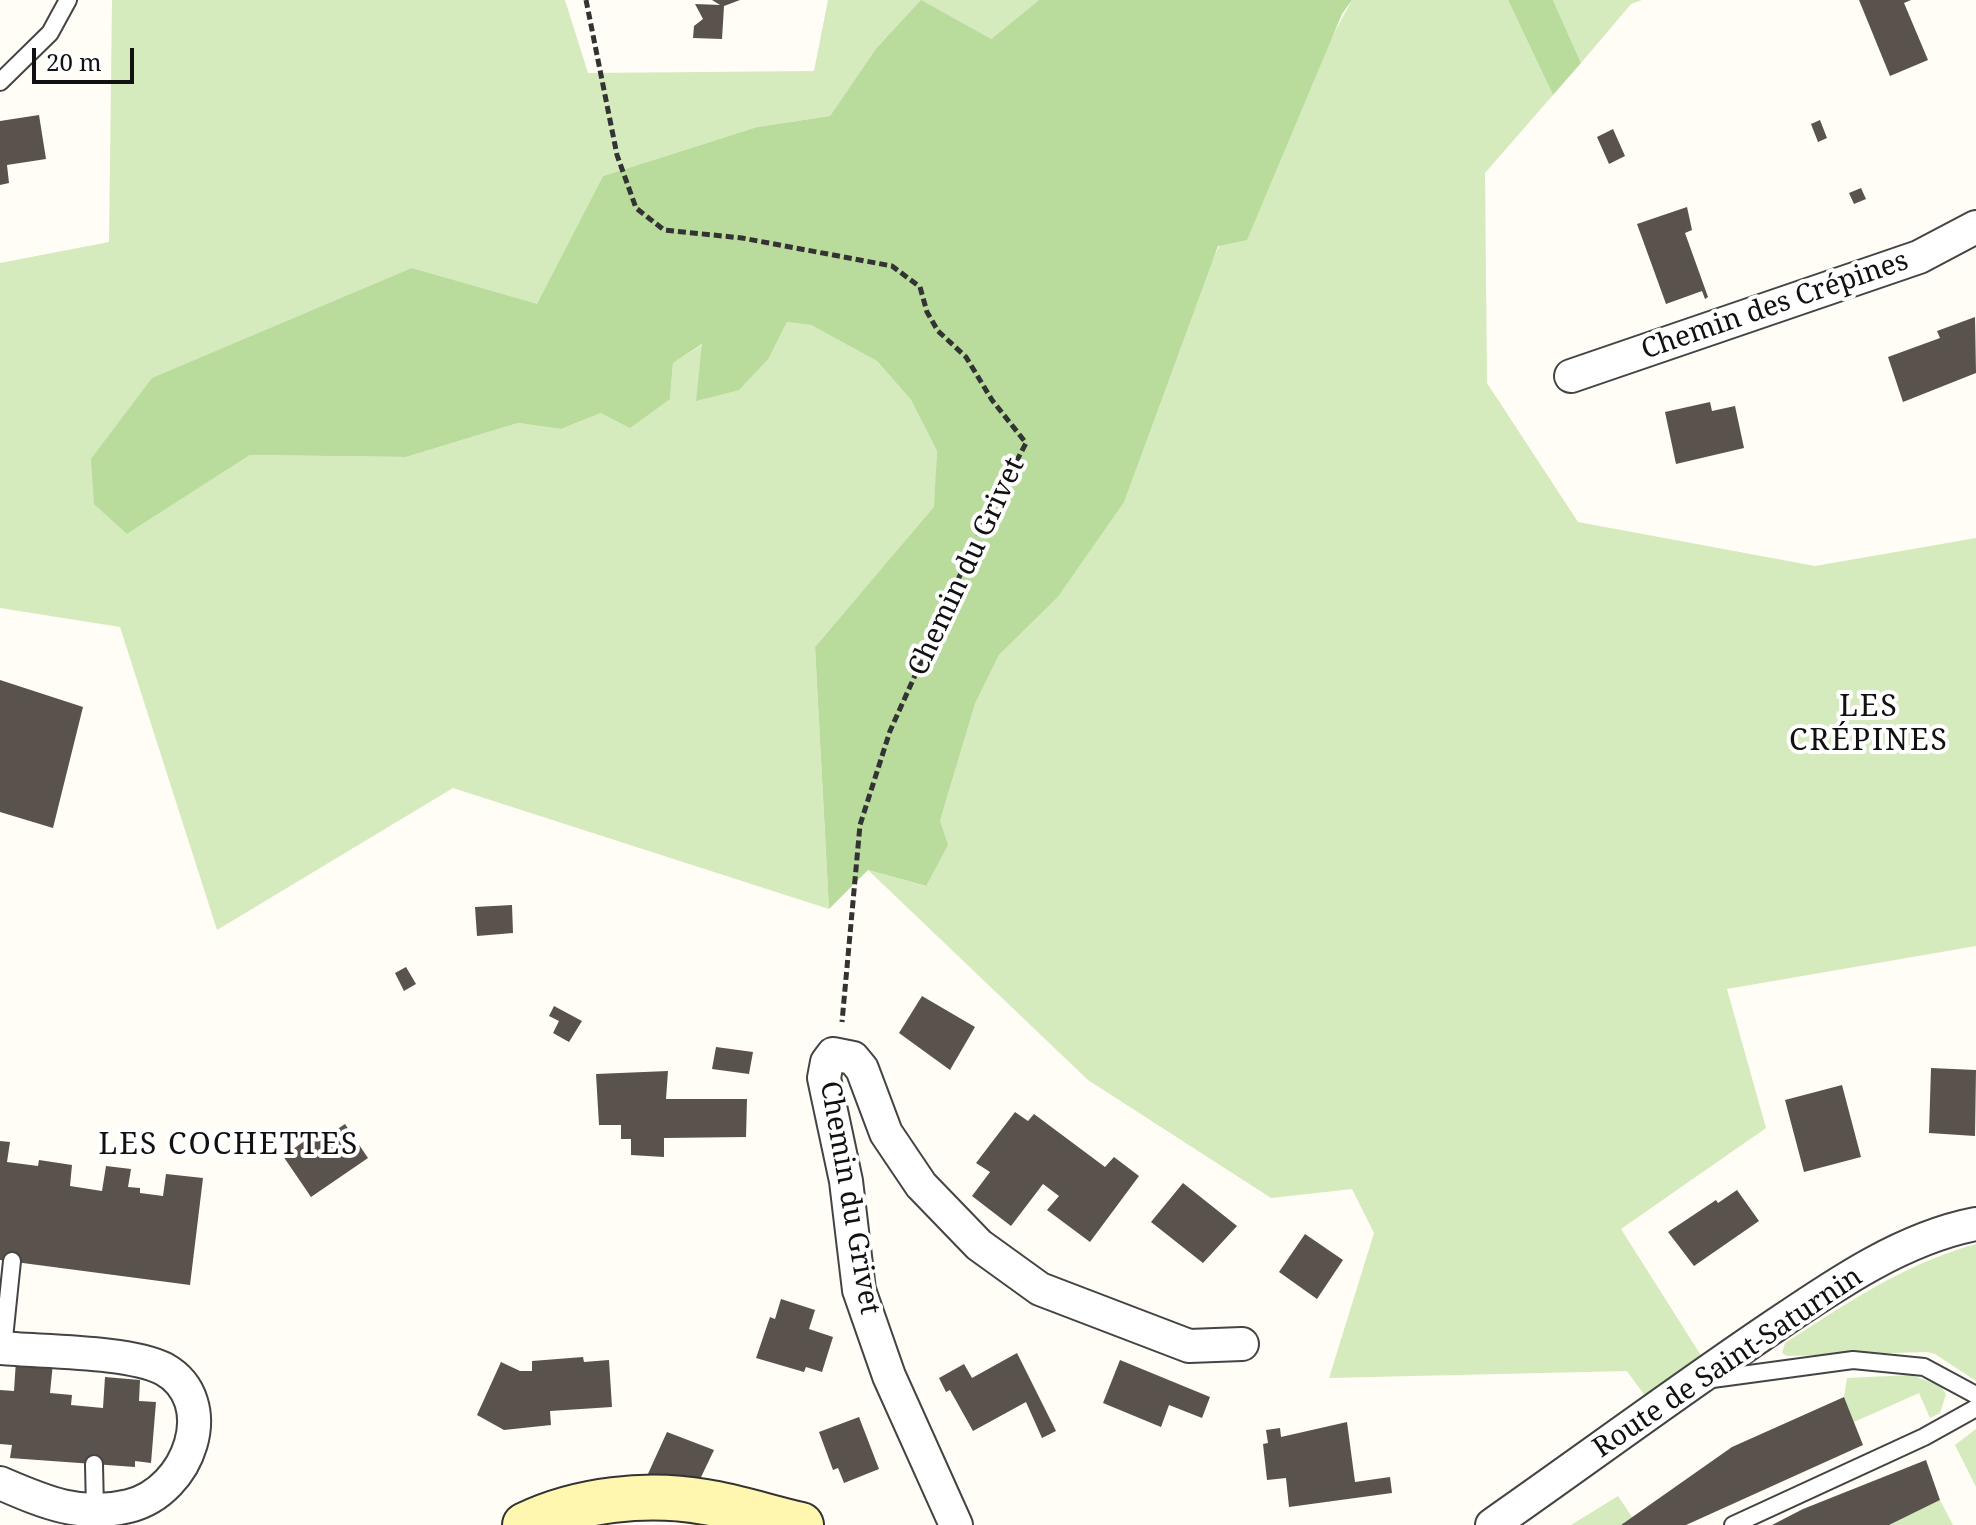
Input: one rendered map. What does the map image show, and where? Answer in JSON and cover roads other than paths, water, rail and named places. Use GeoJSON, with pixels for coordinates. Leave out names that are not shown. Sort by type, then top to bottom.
{"type":"FeatureCollection","features":[{"type":"Feature","properties":{"kind":"street","name":"Chemin des Crépines"},"geometry":{"type":"LineString","coordinates":[[1571,376],[1919,257],[1976,227]]}},
{"type":"Feature","properties":{"kind":"street","name":"Chemin du Grivet"},"geometry":{"type":"LineString","coordinates":[[956,1525],[889,1376],[859,1290],[846,1181],[824,1078],[827,1062],[839,1053],[853,1058],[862,1069],[886,1133],[921,1185],[979,1245],[1040,1289],[1189,1346],[1242,1344]]}},
{"type":"Feature","properties":{"kind":"street","name":"Route de Saint-Saturnin"},"geometry":{"type":"LineString","coordinates":[[1492,1525],[1692,1382],[1829,1290],[1896,1253],[1952,1229],[1976,1224]]}},
{"type":"Feature","properties":{"kind":"street"},"geometry":{"type":"LineString","coordinates":[[0,1483],[44,1503],[72,1510],[130,1506],[157,1495],[175,1479],[187,1461],[193,1435],[189,1403],[181,1384],[164,1370],[141,1361],[2,1348]]}},
{"type":"Feature","properties":{"kind":"street"},"geometry":{"type":"LineString","coordinates":[[525,1525],[593,1503],[641,1497],[705,1502],[801,1525]]}},
{"type":"Feature","properties":{"kind":"lane"},"geometry":{"type":"LineString","coordinates":[[0,82],[50,33],[68,0]]}},
{"type":"Feature","properties":{"kind":"lane"},"geometry":{"type":"LineString","coordinates":[[2,1348],[12,1261]]}},
{"type":"Feature","properties":{"kind":"lane"},"geometry":{"type":"LineString","coordinates":[[1692,1382],[1853,1360],[1924,1367],[1976,1395]]}},
{"type":"Feature","properties":{"kind":"lane"},"geometry":{"type":"LineString","coordinates":[[1733,1525],[1924,1437],[1976,1408]]}},
{"type":"Feature","properties":{"kind":"lane"},"geometry":{"type":"LineString","coordinates":[[94,1464],[95,1510]]}},
{"type":"Feature","properties":{"kind":"district","name":"LES CRÉPINES"},"geometry":{"type":"Point","coordinates":[1869,724]}},
{"type":"Feature","properties":{"kind":"district","name":"LES COCHETTES"},"geometry":{"type":"Point","coordinates":[229,1145]}}]}
